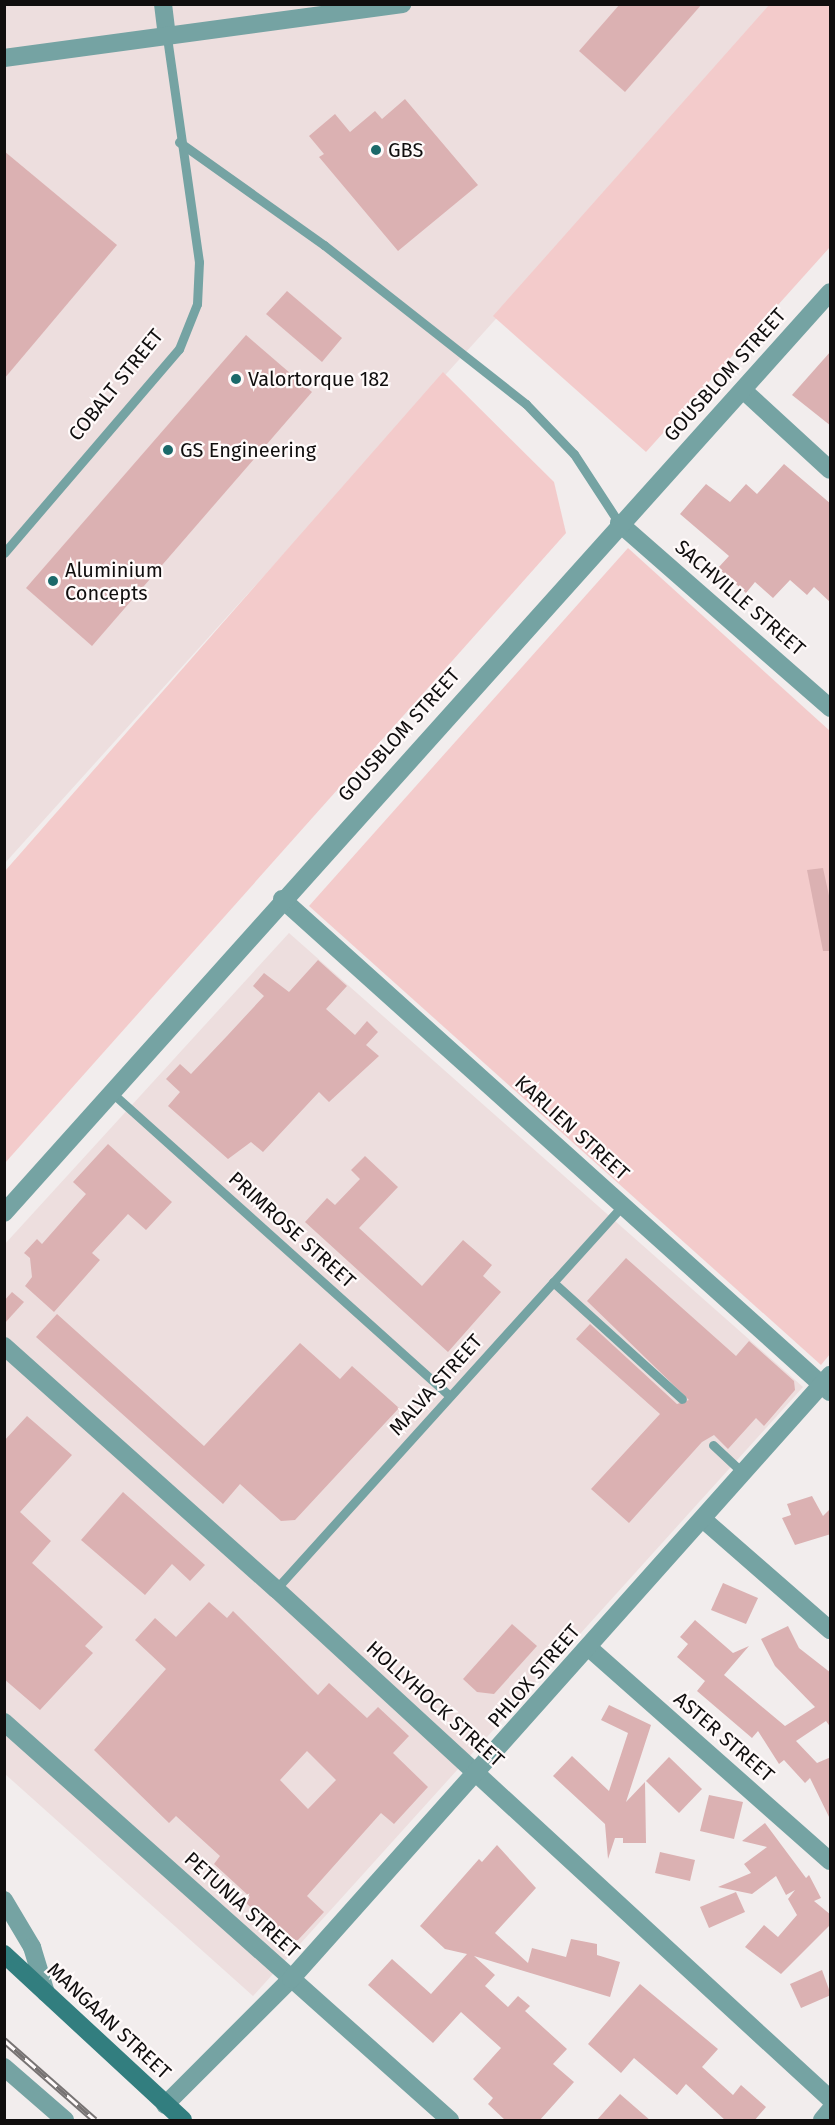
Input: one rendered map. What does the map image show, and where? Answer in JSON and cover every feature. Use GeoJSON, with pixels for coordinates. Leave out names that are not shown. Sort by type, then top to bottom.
{"type":"FeatureCollection","features":[{"type":"Feature","properties":{"kind":"street","name":"COBALT STREET"},"geometry":{"type":"LineString","coordinates":[[162,4],[167,36]]}},
{"type":"Feature","properties":{"kind":"street"},"geometry":{"type":"LineString","coordinates":[[4,58],[402,4]]}},
{"type":"Feature","properties":{"kind":"street","name":"GOUSBLOM STREET"},"geometry":{"type":"LineString","coordinates":[[4,1213],[619,523],[831,292]]}},
{"type":"Feature","properties":{"kind":"street"},"geometry":{"type":"LineString","coordinates":[[743,390],[831,470]]}},
{"type":"Feature","properties":{"kind":"street","name":"SACHVILLE STREET"},"geometry":{"type":"LineString","coordinates":[[619,523],[831,708]]}},
{"type":"Feature","properties":{"kind":"street","name":"KARLIEN STREET"},"geometry":{"type":"LineString","coordinates":[[282,899],[623,1205],[828,1384]]}},
{"type":"Feature","properties":{"kind":"street","name":"HOLLYHOCK STREET"},"geometry":{"type":"LineString","coordinates":[[4,1346],[276,1589],[831,2099]]}},
{"type":"Feature","properties":{"kind":"street","name":"PHLOX STREET"},"geometry":{"type":"LineString","coordinates":[[165,2105],[291,1979],[478,1773],[588,1647],[828,1384]]}},
{"type":"Feature","properties":{"kind":"street"},"geometry":{"type":"LineString","coordinates":[[705,1521],[831,1630]]}},
{"type":"Feature","properties":{"kind":"street","name":"ASTER STREET"},"geometry":{"type":"LineString","coordinates":[[588,1647],[831,1861]]}},
{"type":"Feature","properties":{"kind":"street","name":"PETUNIA STREET"},"geometry":{"type":"LineString","coordinates":[[4,1722],[450,2121]]}},
{"type":"Feature","properties":{"kind":"street"},"geometry":{"type":"LineString","coordinates":[[4,1900],[32,1947],[46,1993]]}},
{"type":"Feature","properties":{"kind":"street","name":"MANGAAN STREET"},"geometry":{"type":"LineString","coordinates":[[4,1954],[183,2121]]}},
{"type":"Feature","properties":{"kind":"street"},"geometry":{"type":"LineString","coordinates":[[4,2067],[65,2121]]}},
{"type":"Feature","properties":{"kind":"street"},"geometry":{"type":"LineString","coordinates":[[822,2121],[831,2110]]}},
{"type":"Feature","properties":{"kind":"lane","name":"COBALT STREET"},"geometry":{"type":"LineString","coordinates":[[4,553],[179,349],[197,304],[199,262],[179,142],[167,36]]}},
{"type":"Feature","properties":{"kind":"lane"},"geometry":{"type":"LineString","coordinates":[[179,142],[324,245],[526,404],[574,454],[619,523]]}},
{"type":"Feature","properties":{"kind":"lane","name":"PRIMROSE STREET"},"geometry":{"type":"LineString","coordinates":[[111,1092],[450,1396]]}},
{"type":"Feature","properties":{"kind":"lane","name":"MALVA STREET"},"geometry":{"type":"LineString","coordinates":[[276,1589],[623,1205]]}},
{"type":"Feature","properties":{"kind":"lane"},"geometry":{"type":"LineString","coordinates":[[553,1282],[682,1400]]}},
{"type":"Feature","properties":{"kind":"lane"},"geometry":{"type":"LineString","coordinates":[[713,1445],[745,1475]]}},
{"type":"Feature","properties":{"kind":"shaded area"},"geometry":{"type":"Polygon","coordinates":[[[770,4],[830,5],[830,247],[646,452],[493,316],[770,4]]]}},
{"type":"Feature","properties":{"kind":"shaded area"},"geometry":{"type":"Polygon","coordinates":[[[5,5],[779,5],[5,863],[5,5]]]}},
{"type":"Feature","properties":{"kind":"shaded area"},"geometry":{"type":"Polygon","coordinates":[[[443,372],[554,482],[566,533],[5,1163],[5,871],[443,372]]]}},
{"type":"Feature","properties":{"kind":"shaded area"},"geometry":{"type":"Polygon","coordinates":[[[628,548],[830,731],[830,1354],[821,1365],[309,906],[628,548]]]}},
{"type":"Feature","properties":{"kind":"shaded area"},"geometry":{"type":"Polygon","coordinates":[[[289,933],[803,1387],[253,1996],[5,1774],[4,1245],[289,933]]]}},
{"type":"Feature","properties":{"kind":"building"},"geometry":{"type":"Polygon","coordinates":[[[620,4],[702,4],[625,92],[579,51],[620,4]]]}},
{"type":"Feature","properties":{"kind":"building"},"geometry":{"type":"Polygon","coordinates":[[[405,99],[478,185],[398,251],[319,157],[324,154],[309,136],[335,114],[350,132],[375,111],[382,119],[405,99]]]}},
{"type":"Feature","properties":{"kind":"building"},"geometry":{"type":"Polygon","coordinates":[[[4,151],[117,245],[4,379],[4,151]]]}},
{"type":"Feature","properties":{"kind":"building"},"geometry":{"type":"Polygon","coordinates":[[[287,291],[342,338],[322,362],[266,314],[287,291]]]}},
{"type":"Feature","properties":{"kind":"building"},"geometry":{"type":"Polygon","coordinates":[[[246,335],[312,392],[92,646],[26,588],[246,335]]]}},
{"type":"Feature","properties":{"kind":"building"},"geometry":{"type":"Polygon","coordinates":[[[831,351],[831,426],[792,395],[831,351]]]}},
{"type":"Feature","properties":{"kind":"building"},"geometry":{"type":"Polygon","coordinates":[[[784,464],[831,504],[831,603],[814,587],[807,595],[790,580],[773,598],[755,582],[746,593],[718,568],[729,556],[680,514],[706,484],[730,502],[746,484],[757,494],[784,464]]]}},
{"type":"Feature","properties":{"kind":"building"},"geometry":{"type":"Polygon","coordinates":[[[823,868],[831,905],[831,951],[823,951],[807,870],[823,868]]]}},
{"type":"Feature","properties":{"kind":"building"},"geometry":{"type":"Polygon","coordinates":[[[318,960],[347,986],[326,1009],[355,1035],[367,1021],[378,1032],[366,1045],[379,1056],[329,1102],[319,1092],[263,1152],[251,1142],[228,1159],[168,1106],[180,1092],[166,1079],[180,1064],[191,1074],[264,996],[253,986],[264,973],[289,992],[318,960]]]}},
{"type":"Feature","properties":{"kind":"building"},"geometry":{"type":"Polygon","coordinates":[[[108,1144],[172,1202],[146,1230],[128,1214],[92,1253],[100,1260],[54,1312],[25,1286],[32,1277],[30,1258],[24,1253],[37,1239],[42,1244],[86,1194],[73,1182],[108,1144]]]}},
{"type":"Feature","properties":{"kind":"building"},"geometry":{"type":"Polygon","coordinates":[[[365,1156],[398,1187],[359,1228],[422,1286],[463,1240],[492,1265],[483,1276],[501,1292],[448,1352],[305,1222],[327,1198],[335,1205],[360,1179],[351,1170],[365,1156]]]}},
{"type":"Feature","properties":{"kind":"building"},"geometry":{"type":"Polygon","coordinates":[[[626,1258],[736,1356],[749,1341],[794,1381],[795,1390],[764,1426],[756,1418],[728,1449],[714,1435],[702,1442],[629,1523],[591,1489],[660,1414],[576,1339],[590,1324],[677,1404],[689,1400],[587,1301],[626,1258]]]}},
{"type":"Feature","properties":{"kind":"building"},"geometry":{"type":"Polygon","coordinates":[[[12,1292],[24,1302],[4,1324],[4,1301],[12,1292]]]}},
{"type":"Feature","properties":{"kind":"building"},"geometry":{"type":"Polygon","coordinates":[[[57,1314],[204,1446],[300,1343],[340,1379],[352,1366],[399,1408],[295,1520],[281,1521],[240,1484],[223,1504],[36,1337],[57,1314]]]}},
{"type":"Feature","properties":{"kind":"building"},"geometry":{"type":"Polygon","coordinates":[[[27,1416],[72,1455],[20,1512],[51,1541],[32,1563],[103,1627],[85,1646],[93,1653],[40,1710],[4,1679],[4,1441],[27,1416]]]}},
{"type":"Feature","properties":{"kind":"building"},"geometry":{"type":"Polygon","coordinates":[[[123,1492],[205,1565],[190,1581],[172,1564],[145,1595],[81,1540],[123,1492]]]}},
{"type":"Feature","properties":{"kind":"building"},"geometry":{"type":"Polygon","coordinates":[[[812,1496],[823,1516],[831,1508],[831,1534],[795,1545],[782,1518],[791,1515],[787,1504],[812,1496]]]}},
{"type":"Feature","properties":{"kind":"building"},"geometry":{"type":"Polygon","coordinates":[[[723,1583],[758,1598],[746,1624],[711,1610],[723,1583]]]}},
{"type":"Feature","properties":{"kind":"building"},"geometry":{"type":"Polygon","coordinates":[[[209,1602],[227,1618],[233,1611],[318,1695],[329,1683],[367,1718],[378,1707],[409,1736],[393,1753],[428,1787],[394,1824],[381,1813],[307,1896],[324,1912],[298,1940],[287,1941],[245,1902],[250,1897],[214,1864],[220,1856],[176,1816],[169,1823],[94,1750],[166,1669],[135,1640],[155,1618],[176,1637],[209,1602]],[[307,1751],[280,1780],[308,1809],[336,1780],[307,1751]]]}},
{"type":"Feature","properties":{"kind":"building"},"geometry":{"type":"Polygon","coordinates":[[[695,1620],[733,1653],[749,1646],[724,1675],[785,1726],[815,1707],[775,1666],[761,1639],[788,1626],[799,1648],[831,1673],[831,1728],[826,1721],[796,1741],[817,1763],[831,1757],[831,1821],[810,1778],[805,1783],[784,1760],[779,1764],[758,1731],[752,1738],[697,1691],[705,1681],[677,1657],[688,1644],[680,1637],[695,1620]]]}},
{"type":"Feature","properties":{"kind":"building"},"geometry":{"type":"Polygon","coordinates":[[[512,1624],[537,1646],[494,1694],[477,1692],[463,1679],[512,1624]]]}},
{"type":"Feature","properties":{"kind":"building"},"geometry":{"type":"Polygon","coordinates":[[[609,1705],[651,1725],[626,1802],[645,1782],[646,1843],[623,1843],[623,1838],[615,1838],[608,1859],[605,1824],[553,1776],[572,1756],[609,1791],[628,1733],[601,1720],[609,1705]]]}},
{"type":"Feature","properties":{"kind":"building"},"geometry":{"type":"Polygon","coordinates":[[[669,1757],[702,1789],[679,1813],[646,1781],[669,1757]]]}},
{"type":"Feature","properties":{"kind":"building"},"geometry":{"type":"Polygon","coordinates":[[[709,1795],[743,1802],[734,1839],[700,1831],[709,1795]]]}},
{"type":"Feature","properties":{"kind":"building"},"geometry":{"type":"Polygon","coordinates":[[[765,1823],[806,1878],[809,1875],[821,1898],[814,1901],[831,1915],[831,1924],[781,1974],[745,1947],[764,1925],[778,1937],[797,1915],[788,1899],[795,1890],[786,1895],[776,1876],[752,1894],[718,1887],[751,1873],[744,1864],[767,1847],[742,1841],[765,1823]]]}},
{"type":"Feature","properties":{"kind":"building"},"geometry":{"type":"Polygon","coordinates":[[[497,1845],[536,1888],[495,1933],[528,1963],[532,1948],[566,1957],[571,1939],[597,1944],[597,1955],[620,1962],[610,1997],[474,1956],[495,1975],[485,1986],[508,2007],[518,1996],[530,2006],[525,2011],[567,2049],[553,2064],[574,2082],[539,2121],[506,2121],[488,2104],[493,2098],[473,2079],[501,2048],[461,2012],[433,2043],[368,1985],[392,1959],[431,1994],[467,1954],[445,1949],[420,1926],[479,1859],[482,1862],[497,1845]]]}},
{"type":"Feature","properties":{"kind":"building"},"geometry":{"type":"Polygon","coordinates":[[[660,1852],[695,1860],[690,1881],[655,1873],[660,1852]]]}},
{"type":"Feature","properties":{"kind":"building"},"geometry":{"type":"Polygon","coordinates":[[[736,1892],[745,1912],[709,1928],[700,1907],[736,1892]]]}},
{"type":"Feature","properties":{"kind":"building"},"geometry":{"type":"Polygon","coordinates":[[[822,1970],[831,1995],[801,2008],[790,1984],[822,1970]]]}},
{"type":"Feature","properties":{"kind":"building"},"geometry":{"type":"Polygon","coordinates":[[[640,1984],[718,2049],[702,2067],[733,2095],[741,2085],[766,2107],[754,2121],[726,2121],[686,2084],[677,2095],[634,2058],[621,2073],[588,2044],[640,1984]]]}},
{"type":"Feature","properties":{"kind":"building"},"geometry":{"type":"Polygon","coordinates":[[[620,2094],[651,2121],[596,2121],[620,2094]]]}},
{"type":"Feature","properties":{"kind":"railway"},"geometry":{"type":"LineString","coordinates":[[4,2040],[95,2120]]}},
{"type":"Feature","properties":{"kind":"place","name":"GBS"},"geometry":{"type":"Point","coordinates":[376,150]}},
{"type":"Feature","properties":{"kind":"place","name":"Valortorque 182"},"geometry":{"type":"Point","coordinates":[236,379]}},
{"type":"Feature","properties":{"kind":"place","name":"GS Engineering"},"geometry":{"type":"Point","coordinates":[168,450]}},
{"type":"Feature","properties":{"kind":"place","name":"Aluminium Concepts"},"geometry":{"type":"Point","coordinates":[53,581]}}]}
